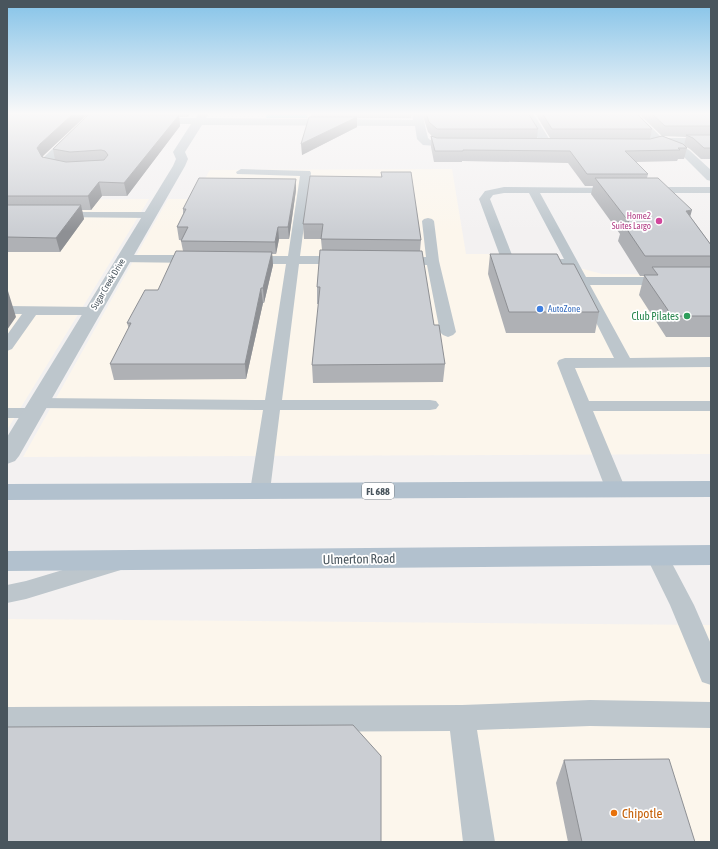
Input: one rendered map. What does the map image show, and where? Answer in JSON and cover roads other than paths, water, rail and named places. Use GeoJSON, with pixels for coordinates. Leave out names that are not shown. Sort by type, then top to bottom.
{"type":"FeatureCollection","features":[{"type":"Feature","properties":{"kind":"main road","name":"FL 688"},"geometry":{"type":"LineString","coordinates":[[7,492],[711,489]]}},
{"type":"Feature","properties":{"kind":"main road","name":"Ulmerton Road"},"geometry":{"type":"LineString","coordinates":[[7,561],[711,555]]}},
{"type":"Feature","properties":{"kind":"street"},"geometry":{"type":"LineString","coordinates":[[57,153],[48,160],[50,165],[58,168],[83,169]]}},
{"type":"Feature","properties":{"kind":"street","name":"Sugar Creek Drive"},"geometry":{"type":"LineString","coordinates":[[7,456],[182,159],[179,153]]}},
{"type":"Feature","properties":{"kind":"street"},"geometry":{"type":"LineString","coordinates":[[686,153],[711,177]]}},
{"type":"Feature","properties":{"kind":"lane"},"geometry":{"type":"LineString","coordinates":[[241,172],[306,173],[260,491]]}},
{"type":"Feature","properties":{"kind":"lane"},"geometry":{"type":"LineString","coordinates":[[572,263],[510,264],[484,199],[489,193],[504,190],[629,190]]}},
{"type":"Feature","properties":{"kind":"lane"},"geometry":{"type":"LineString","coordinates":[[533,190],[624,362]]}},
{"type":"Feature","properties":{"kind":"lane"},"geometry":{"type":"LineString","coordinates":[[679,211],[657,190],[711,190]]}},
{"type":"Feature","properties":{"kind":"lane"},"geometry":{"type":"LineString","coordinates":[[46,214],[149,215]]}},
{"type":"Feature","properties":{"kind":"lane"},"geometry":{"type":"LineString","coordinates":[[428,221],[433,261],[448,332]]}},
{"type":"Feature","properties":{"kind":"lane"},"geometry":{"type":"LineString","coordinates":[[123,259],[208,259]]}},
{"type":"Feature","properties":{"kind":"lane"},"geometry":{"type":"LineString","coordinates":[[239,260],[356,260]]}},
{"type":"Feature","properties":{"kind":"lane"},"geometry":{"type":"LineString","coordinates":[[387,261],[433,261]]}},
{"type":"Feature","properties":{"kind":"lane"},"geometry":{"type":"LineString","coordinates":[[581,281],[711,281]]}},
{"type":"Feature","properties":{"kind":"lane"},"geometry":{"type":"LineString","coordinates":[[7,310],[92,311]]}},
{"type":"Feature","properties":{"kind":"lane"},"geometry":{"type":"LineString","coordinates":[[7,346],[32,310]]}},
{"type":"Feature","properties":{"kind":"lane"},"geometry":{"type":"LineString","coordinates":[[616,490],[565,363],[711,362]]}},
{"type":"Feature","properties":{"kind":"lane"},"geometry":{"type":"LineString","coordinates":[[7,413],[35,408],[430,404]]}},
{"type":"Feature","properties":{"kind":"lane"},"geometry":{"type":"LineString","coordinates":[[583,406],[711,406]]}},
{"type":"Feature","properties":{"kind":"lane"},"geometry":{"type":"LineString","coordinates":[[657,556],[682,605],[711,674]]}},
{"type":"Feature","properties":{"kind":"lane"},"geometry":{"type":"LineString","coordinates":[[7,594],[26,590],[127,560]]}},
{"type":"Feature","properties":{"kind":"lane"},"geometry":{"type":"LineString","coordinates":[[7,720],[462,718],[590,713],[711,715]]}},
{"type":"Feature","properties":{"kind":"lane"},"geometry":{"type":"LineString","coordinates":[[462,718],[479,842]]}},
{"type":"Feature","properties":{"kind":"place","name":"Home2 Suites Largo"},"geometry":{"type":"Point","coordinates":[659,221]}},
{"type":"Feature","properties":{"kind":"place","name":"AutoZone"},"geometry":{"type":"Point","coordinates":[540,309]}},
{"type":"Feature","properties":{"kind":"place","name":"Club Pilates"},"geometry":{"type":"Point","coordinates":[687,316]}},
{"type":"Feature","properties":{"kind":"place","name":"Chipotle"},"geometry":{"type":"Point","coordinates":[614,813]}}]}
